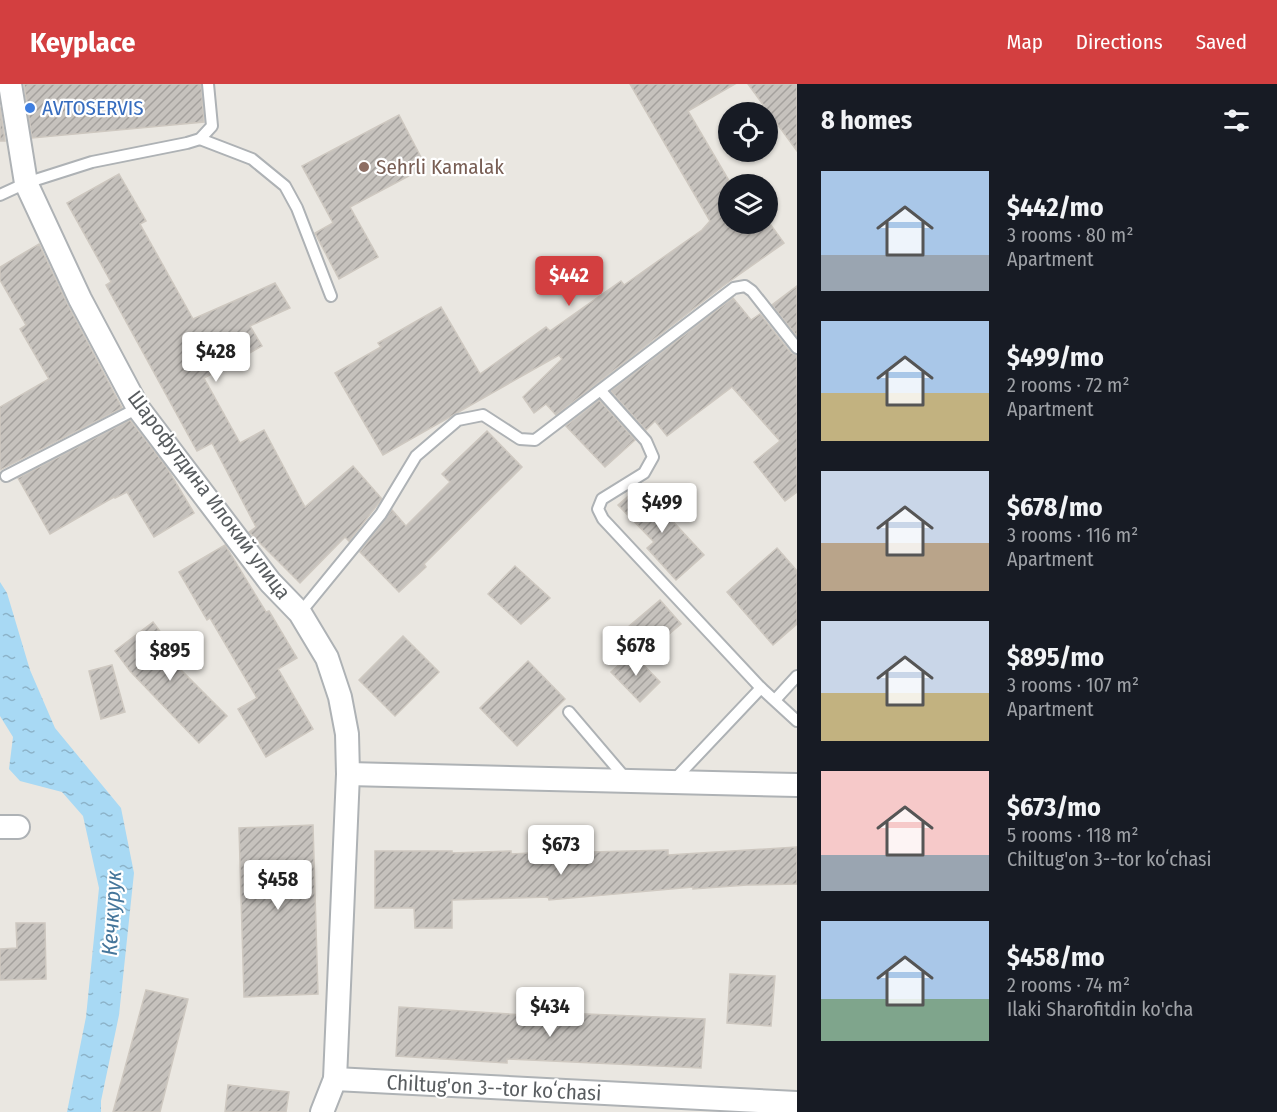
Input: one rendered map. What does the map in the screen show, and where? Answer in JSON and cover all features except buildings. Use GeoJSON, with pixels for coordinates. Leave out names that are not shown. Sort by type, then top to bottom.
{"type":"FeatureCollection","features":[{"type":"Feature","properties":{"kind":"street","name":"Шарофутдина Илокий улица"},"geometry":{"type":"LineString","coordinates":[[10,84],[26,183],[80,299],[138,408],[270,582],[300,613],[327,658],[340,697],[347,734],[348,774],[335,1079],[322,1112]]}},
{"type":"Feature","properties":{"kind":"street"},"geometry":{"type":"LineString","coordinates":[[348,774],[797,785]]}},
{"type":"Feature","properties":{"kind":"street","name":"Chiltug'on 3--tor koʻchasi"},"geometry":{"type":"LineString","coordinates":[[335,1079],[782,1108]]}},
{"type":"Feature","properties":{"kind":"lane"},"geometry":{"type":"LineString","coordinates":[[0,195],[26,183],[92,162],[187,143],[201,138],[212,126],[208,84]]}},
{"type":"Feature","properties":{"kind":"lane"},"geometry":{"type":"LineString","coordinates":[[201,138],[252,159],[285,186],[297,208],[331,297]]}},
{"type":"Feature","properties":{"kind":"lane"},"geometry":{"type":"LineString","coordinates":[[300,613],[381,514],[416,456],[458,420],[483,415],[520,439],[535,440],[734,288],[745,286],[752,291],[797,348]]}},
{"type":"Feature","properties":{"kind":"lane"},"geometry":{"type":"LineString","coordinates":[[601,391],[646,441],[653,458],[644,473],[602,500],[598,509],[603,519],[761,688],[797,721]]}},
{"type":"Feature","properties":{"kind":"lane"},"geometry":{"type":"LineString","coordinates":[[6,476],[138,408]]}},
{"type":"Feature","properties":{"kind":"lane"},"geometry":{"type":"LineString","coordinates":[[775,700],[797,676]]}},
{"type":"Feature","properties":{"kind":"lane"},"geometry":{"type":"LineString","coordinates":[[673,781],[761,688]]}},
{"type":"Feature","properties":{"kind":"lane"},"geometry":{"type":"LineString","coordinates":[[569,712],[627,780]]}},
{"type":"Feature","properties":{"kind":"water","name":"Кечкурук"},"geometry":{"type":"Polygon","coordinates":[[[0,582],[7,593],[30,670],[55,728],[121,808],[134,873],[119,1015],[101,1101],[101,1112],[67,1112],[86,1017],[99,888],[83,816],[62,792],[20,781],[9,769],[13,737],[0,716],[0,582]]]}},
{"type":"Feature","properties":{"kind":"place","name":"AVTOSERVIS"},"geometry":{"type":"Point","coordinates":[30,108]}},
{"type":"Feature","properties":{"kind":"place","name":"Sehrli Kamalak"},"geometry":{"type":"Point","coordinates":[364,167]}}]}
